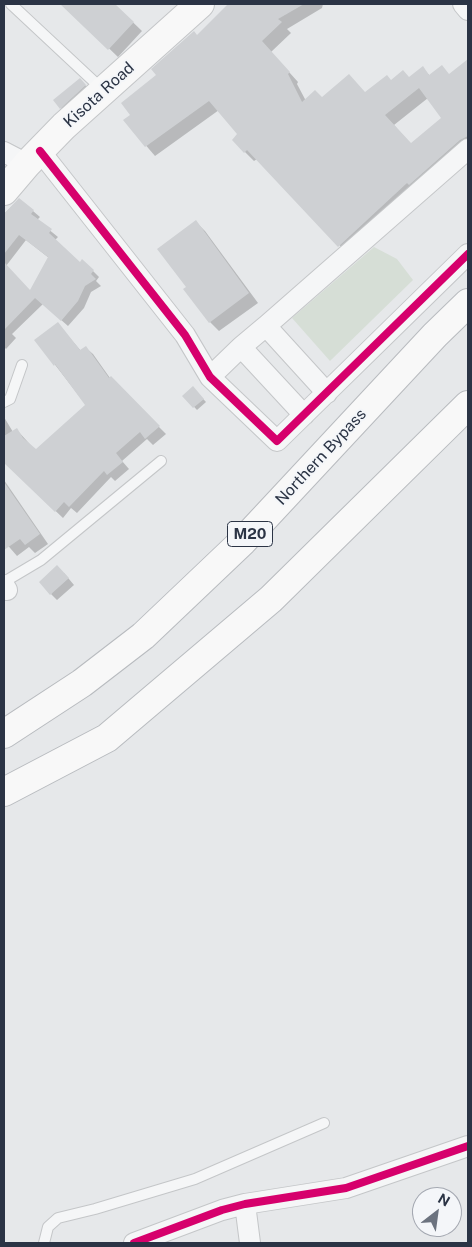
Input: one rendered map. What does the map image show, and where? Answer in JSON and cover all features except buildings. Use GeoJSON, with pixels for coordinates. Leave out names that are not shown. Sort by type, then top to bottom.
{"type":"FeatureCollection","features":[{"type":"Feature","properties":{"kind":"main road","name":"Kisota Road"},"geometry":{"type":"LineString","coordinates":[[4,191],[23,156],[104,91],[200,4]]}},
{"type":"Feature","properties":{"kind":"main road","name":"Northern Bypass"},"geometry":{"type":"LineString","coordinates":[[4,734],[82,683],[143,636],[243,541],[435,335],[468,303]]}},
{"type":"Feature","properties":{"kind":"main road"},"geometry":{"type":"LineString","coordinates":[[4,792],[107,738],[271,598],[468,405]]}},
{"type":"Feature","properties":{"kind":"street"},"geometry":{"type":"LineString","coordinates":[[463,4],[468,10]]}},
{"type":"Feature","properties":{"kind":"street"},"geometry":{"type":"LineString","coordinates":[[210,377],[241,347],[468,149]]}},
{"type":"Feature","properties":{"kind":"street"},"geometry":{"type":"LineString","coordinates":[[23,156],[185,335],[210,377],[277,442],[468,254]]}},
{"type":"Feature","properties":{"kind":"street"},"geometry":{"type":"LineString","coordinates":[[266,326],[327,393]]}},
{"type":"Feature","properties":{"kind":"street"},"geometry":{"type":"LineString","coordinates":[[241,347],[304,415]]}},
{"type":"Feature","properties":{"kind":"street"},"geometry":{"type":"LineString","coordinates":[[134,1243],[203,1217],[245,1204],[346,1188],[468,1146]]}},
{"type":"Feature","properties":{"kind":"street"},"geometry":{"type":"LineString","coordinates":[[245,1204],[250,1243]]}},
{"type":"Feature","properties":{"kind":"lane"},"geometry":{"type":"LineString","coordinates":[[10,4],[104,91]]}},
{"type":"Feature","properties":{"kind":"lane"},"geometry":{"type":"LineString","coordinates":[[4,402],[10,399],[22,365]]}},
{"type":"Feature","properties":{"kind":"lane"},"geometry":{"type":"LineString","coordinates":[[5,586],[41,560],[161,461]]}},
{"type":"Feature","properties":{"kind":"lane"},"geometry":{"type":"LineString","coordinates":[[44,1243],[48,1227],[58,1218],[96,1209],[194,1179],[324,1123]]}},
{"type":"Feature","properties":{"kind":"shaded area"},"geometry":{"type":"Polygon","coordinates":[[[374,247],[397,259],[413,280],[330,361],[292,318],[374,247]]]}},
{"type":"Feature","properties":{"kind":"cycle path"},"geometry":{"type":"LineString","coordinates":[[40,151],[185,335],[210,377],[277,441],[468,254]]}},
{"type":"Feature","properties":{"kind":"cycle path"},"geometry":{"type":"LineString","coordinates":[[134,1243],[222,1210],[245,1204],[346,1188],[468,1146]]}}]}
